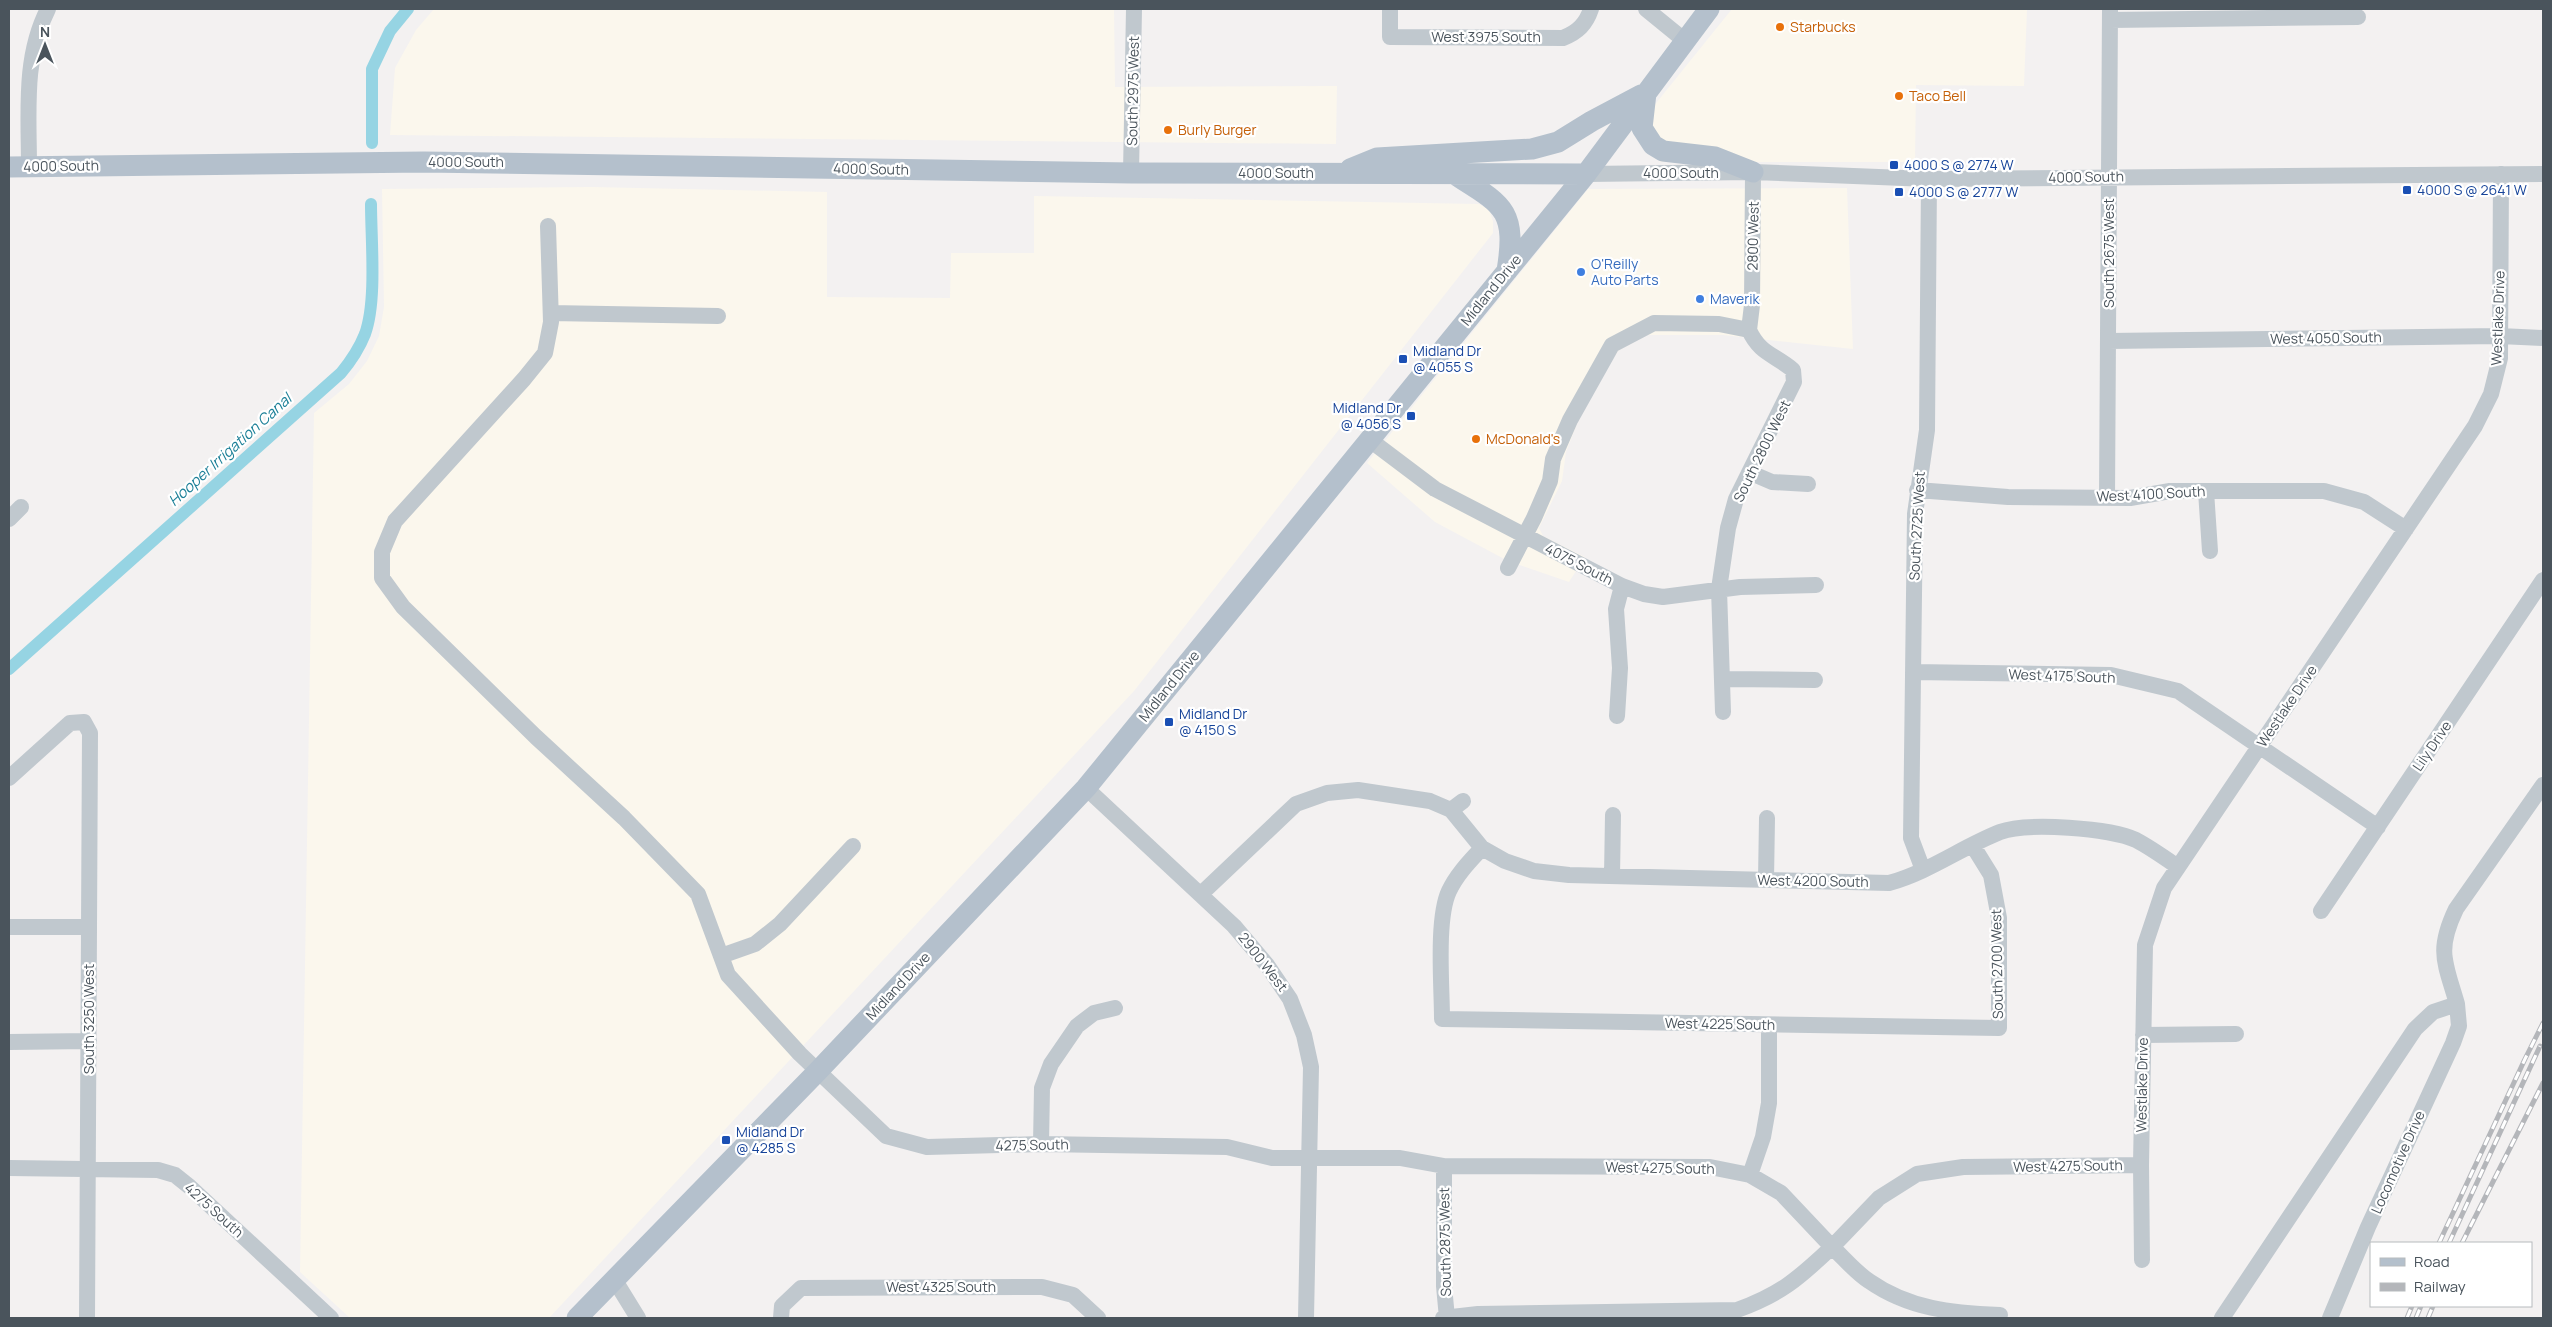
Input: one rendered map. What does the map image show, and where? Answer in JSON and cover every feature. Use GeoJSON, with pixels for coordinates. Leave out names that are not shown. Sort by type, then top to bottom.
{"type":"FeatureCollection","features":[{"type":"Feature","properties":{"kind":"main road","name":"Midland Drive"},"geometry":{"type":"LineString","coordinates":[[577,1318],[818,1071],[1086,788],[1586,174],[1684,40],[1709,9]]}},
{"type":"Feature","properties":{"kind":"main road"},"geometry":{"type":"LineString","coordinates":[[1646,93],[1642,128],[1653,145],[1663,151],[1715,157],[1753,172]]}},
{"type":"Feature","properties":{"kind":"main road"},"geometry":{"type":"LineString","coordinates":[[1338,173],[1377,158],[1532,149],[1558,142],[1592,121],[1646,93]]}},
{"type":"Feature","properties":{"kind":"main road","name":"4000 South"},"geometry":{"type":"LineString","coordinates":[[19,167],[424,162],[1131,173],[1586,174]]}},
{"type":"Feature","properties":{"kind":"main road"},"geometry":{"type":"LineString","coordinates":[[1454,173],[1487,195],[1507,215],[1511,244],[1507,271]]}},
{"type":"Feature","properties":{"kind":"street"},"geometry":{"type":"LineString","coordinates":[[19,167],[32,57],[39,27],[48,9]]}},
{"type":"Feature","properties":{"kind":"street","name":"South 2975 West"},"geometry":{"type":"LineString","coordinates":[[1131,173],[1134,9]]}},
{"type":"Feature","properties":{"kind":"street","name":"West 3975 South"},"geometry":{"type":"LineString","coordinates":[[1390,9],[1390,37],[1563,38],[1580,28],[1588,20],[1591,9]]}},
{"type":"Feature","properties":{"kind":"street"},"geometry":{"type":"LineString","coordinates":[[1646,9],[1684,40]]}},
{"type":"Feature","properties":{"kind":"street"},"geometry":{"type":"LineString","coordinates":[[2110,14],[2358,16]]}},
{"type":"Feature","properties":{"kind":"street","name":"South 2675 West"},"geometry":{"type":"LineString","coordinates":[[2107,498],[2110,14]]}},
{"type":"Feature","properties":{"kind":"street","name":"4000 South"},"geometry":{"type":"LineString","coordinates":[[1586,174],[1753,172],[1929,180],[2543,174]]}},
{"type":"Feature","properties":{"kind":"street","name":"2800 West"},"geometry":{"type":"LineString","coordinates":[[1749,330],[1751,315],[1753,172]]}},
{"type":"Feature","properties":{"kind":"street","name":"Westlake Drive"},"geometry":{"type":"LineString","coordinates":[[2142,1260],[2141,1165],[2145,945],[2164,888],[2475,426],[2491,394],[2500,358],[2501,174]]}},
{"type":"Feature","properties":{"kind":"street","name":"South 2725 West"},"geometry":{"type":"LineString","coordinates":[[1923,870],[1911,838],[1917,490],[1927,430],[1929,180]]}},
{"type":"Feature","properties":{"kind":"street","name":"4275 South"},"geometry":{"type":"LineString","coordinates":[[548,226],[551,313],[545,353],[524,379],[395,521],[382,552],[382,578],[403,607],[536,737],[624,818],[698,894],[728,975],[768,1022],[886,1136],[927,1147],[1041,1144],[1227,1147],[1272,1158]]}},
{"type":"Feature","properties":{"kind":"street"},"geometry":{"type":"LineString","coordinates":[[551,313],[718,316]]}},
{"type":"Feature","properties":{"kind":"street"},"geometry":{"type":"LineString","coordinates":[[1508,568],[1550,481],[1552,459],[1570,420],[1612,345],[1654,322],[1719,324],[1749,330]]}},
{"type":"Feature","properties":{"kind":"street","name":"South 2800 West"},"geometry":{"type":"LineString","coordinates":[[1723,712],[1719,589],[1734,506],[1794,382],[1793,370],[1780,359],[1760,349],[1749,330]]}},
{"type":"Feature","properties":{"kind":"street","name":"West 4050 South"},"geometry":{"type":"LineString","coordinates":[[2108,341],[2500,336],[2543,338]]}},
{"type":"Feature","properties":{"kind":"street","name":"4075 South"},"geometry":{"type":"LineString","coordinates":[[1370,440],[1435,489],[1622,586],[1644,594],[1663,597],[1719,589],[1816,585]]}},
{"type":"Feature","properties":{"kind":"street"},"geometry":{"type":"LineString","coordinates":[[1751,474],[1772,482],[1808,484]]}},
{"type":"Feature","properties":{"kind":"street","name":"West 4100 South"},"geometry":{"type":"LineString","coordinates":[[1917,490],[2008,497],[2107,498],[2130,498],[2170,491],[2324,491],[2364,502],[2406,529]]}},
{"type":"Feature","properties":{"kind":"street"},"geometry":{"type":"LineString","coordinates":[[2206,491],[2210,552]]}},
{"type":"Feature","properties":{"kind":"street","name":"Lily Drive"},"geometry":{"type":"LineString","coordinates":[[2321,912],[2543,580]]}},
{"type":"Feature","properties":{"kind":"street"},"geometry":{"type":"LineString","coordinates":[[1617,716],[1620,668],[1616,610],[1622,586]]}},
{"type":"Feature","properties":{"kind":"street","name":"West 4175 South"},"geometry":{"type":"LineString","coordinates":[[1913,672],[2111,675],[2178,691],[2259,748],[2378,827]]}},
{"type":"Feature","properties":{"kind":"street"},"geometry":{"type":"LineString","coordinates":[[1723,680],[1815,680]]}},
{"type":"Feature","properties":{"kind":"street","name":"South 3250 West"},"geometry":{"type":"LineString","coordinates":[[9,778],[70,723],[84,722],[90,733],[87,1318]]}},
{"type":"Feature","properties":{"kind":"street","name":"Locomotive Drive"},"geometry":{"type":"LineString","coordinates":[[2330,1318],[2459,1026],[2457,1004],[2443,962],[2443,946],[2448,926],[2456,909],[2543,785]]}},
{"type":"Feature","properties":{"kind":"street","name":"2900 West"},"geometry":{"type":"LineString","coordinates":[[1086,788],[1202,894],[1234,926],[1268,965],[1290,999],[1304,1035],[1311,1066],[1306,1318]]}},
{"type":"Feature","properties":{"kind":"street","name":"West 4200 South"},"geometry":{"type":"LineString","coordinates":[[1202,894],[1296,804],[1326,793],[1358,790],[1457,805],[1482,848],[1505,861],[1534,871],[1569,875],[1889,883],[1908,878],[2002,832],[2038,827],[2107,831],[2136,840],[2178,867]]}},
{"type":"Feature","properties":{"kind":"street"},"geometry":{"type":"LineString","coordinates":[[1612,876],[1613,815]]}},
{"type":"Feature","properties":{"kind":"street"},"geometry":{"type":"LineString","coordinates":[[1766,880],[1767,818]]}},
{"type":"Feature","properties":{"kind":"street"},"geometry":{"type":"LineString","coordinates":[[721,956],[755,944],[780,924],[853,846]]}},
{"type":"Feature","properties":{"kind":"street","name":"South 2700 West"},"geometry":{"type":"LineString","coordinates":[[1974,846],[1991,875],[1999,918],[1999,1028]]}},
{"type":"Feature","properties":{"kind":"street","name":"West 4225 South"},"geometry":{"type":"LineString","coordinates":[[1482,848],[1461,871],[1448,893],[1443,919],[1442,1019],[1999,1028]]}},
{"type":"Feature","properties":{"kind":"street"},"geometry":{"type":"LineString","coordinates":[[9,927],[89,928]]}},
{"type":"Feature","properties":{"kind":"street"},"geometry":{"type":"LineString","coordinates":[[2222,1318],[2415,1029],[2433,1012],[2457,1004]]}},
{"type":"Feature","properties":{"kind":"street"},"geometry":{"type":"LineString","coordinates":[[1041,1144],[1042,1088],[1051,1064],[1077,1026],[1094,1013],[1115,1008]]}},
{"type":"Feature","properties":{"kind":"street"},"geometry":{"type":"LineString","coordinates":[[1750,1175],[1763,1137],[1769,1103],[1769,1025]]}},
{"type":"Feature","properties":{"kind":"street"},"geometry":{"type":"LineString","coordinates":[[2143,1035],[2236,1034]]}},
{"type":"Feature","properties":{"kind":"street"},"geometry":{"type":"LineString","coordinates":[[9,1042],[89,1041]]}},
{"type":"Feature","properties":{"kind":"street","name":"West 4275 South"},"geometry":{"type":"LineString","coordinates":[[1272,1158],[1400,1158],[1444,1166],[1710,1168],[1750,1175],[1781,1193],[1832,1247],[1879,1198],[1917,1174],[1962,1168],[2141,1165]]}},
{"type":"Feature","properties":{"kind":"street","name":"South 2875 West"},"geometry":{"type":"LineString","coordinates":[[1444,1166],[1445,1318]]}},
{"type":"Feature","properties":{"kind":"street","name":"4275 South"},"geometry":{"type":"LineString","coordinates":[[9,1168],[158,1170],[175,1175],[331,1318]]}},
{"type":"Feature","properties":{"kind":"street"},"geometry":{"type":"LineString","coordinates":[[1445,1318],[1478,1314],[1737,1310],[1768,1298],[1799,1278],[1832,1247],[1868,1280],[1908,1302],[1952,1313],[2000,1315]]}},
{"type":"Feature","properties":{"kind":"street"},"geometry":{"type":"LineString","coordinates":[[614,1280],[638,1318]]}},
{"type":"Feature","properties":{"kind":"street","name":"West 4325 South"},"geometry":{"type":"LineString","coordinates":[[782,1312],[800,1288],[1042,1286],[1073,1295],[1098,1318]]}},
{"type":"Feature","properties":{"kind":"shaded area"},"geometry":{"type":"Polygon","coordinates":[[[434,9],[1114,9],[1115,87],[1337,86],[1336,144],[390,135],[395,68],[416,30],[434,9]]]}},
{"type":"Feature","properties":{"kind":"shaded area"},"geometry":{"type":"Polygon","coordinates":[[[1732,9],[2027,9],[2024,86],[1916,85],[1915,162],[1660,162],[1636,128],[1732,9]]]}},
{"type":"Feature","properties":{"kind":"shaded area"},"geometry":{"type":"Polygon","coordinates":[[[592,187],[827,192],[827,297],[950,298],[951,253],[1034,253],[1034,196],[1479,204],[1489,210],[1493,221],[1493,233],[1134,691],[549,1318],[350,1318],[300,1272],[314,413],[349,384],[367,361],[379,336],[384,307],[382,189],[592,187]]]}},
{"type":"Feature","properties":{"kind":"shaded area"},"geometry":{"type":"Polygon","coordinates":[[[1847,188],[1853,349],[1723,335],[1645,335],[1619,350],[1601,376],[1580,416],[1566,452],[1562,481],[1539,528],[1543,536],[1585,557],[1569,582],[1508,561],[1435,522],[1367,463],[1588,189],[1847,188]]]}},
{"type":"Feature","properties":{"kind":"waterway","name":"Hooper Irrigation Canal"},"geometry":{"type":"LineString","coordinates":[[372,143],[372,69],[390,31],[408,9]]}},
{"type":"Feature","properties":{"kind":"waterway","name":"Hooper Irrigation Canal"},"geometry":{"type":"LineString","coordinates":[[9,669],[345,368],[360,345],[369,320],[372,288],[371,204]]}},
{"type":"Feature","properties":{"kind":"railway"},"geometry":{"type":"LineString","coordinates":[[2439,1242],[2543,1023]]}},
{"type":"Feature","properties":{"kind":"railway"},"geometry":{"type":"LineString","coordinates":[[2449,1242],[2540,1046]]}},
{"type":"Feature","properties":{"kind":"railway"},"geometry":{"type":"LineString","coordinates":[[2463,1242],[2543,1083]]}},
{"type":"Feature","properties":{"kind":"railway"},"geometry":{"type":"LineString","coordinates":[[2407,1318],[2412,1307]]}},
{"type":"Feature","properties":{"kind":"railway"},"geometry":{"type":"LineString","coordinates":[[2416,1318],[2421,1307]]}},
{"type":"Feature","properties":{"kind":"railway"},"geometry":{"type":"LineString","coordinates":[[2428,1318],[2433,1307]]}},
{"type":"Feature","properties":{"kind":"place","name":"Starbucks"},"geometry":{"type":"Point","coordinates":[1780,27]}},
{"type":"Feature","properties":{"kind":"place","name":"Taco Bell"},"geometry":{"type":"Point","coordinates":[1899,96]}},
{"type":"Feature","properties":{"kind":"place","name":"Burly Burger"},"geometry":{"type":"Point","coordinates":[1168,130]}},
{"type":"Feature","properties":{"kind":"place","name":"4000 S @ 2774 W"},"geometry":{"type":"Point","coordinates":[1894,165]}},
{"type":"Feature","properties":{"kind":"place","name":"4000 S @ 2641 W"},"geometry":{"type":"Point","coordinates":[2407,190]}},
{"type":"Feature","properties":{"kind":"place","name":"4000 S @ 2777 W"},"geometry":{"type":"Point","coordinates":[1899,192]}},
{"type":"Feature","properties":{"kind":"place","name":"O'Reilly Auto Parts"},"geometry":{"type":"Point","coordinates":[1581,272]}},
{"type":"Feature","properties":{"kind":"place","name":"Maverik"},"geometry":{"type":"Point","coordinates":[1700,299]}},
{"type":"Feature","properties":{"kind":"place","name":"Midland Dr @ 4055 S"},"geometry":{"type":"Point","coordinates":[1403,359]}},
{"type":"Feature","properties":{"kind":"place","name":"Midland Dr @ 4056 S"},"geometry":{"type":"Point","coordinates":[1411,416]}},
{"type":"Feature","properties":{"kind":"place","name":"McDonald's"},"geometry":{"type":"Point","coordinates":[1476,439]}},
{"type":"Feature","properties":{"kind":"place","name":"Midland Dr @ 4150 S"},"geometry":{"type":"Point","coordinates":[1169,722]}},
{"type":"Feature","properties":{"kind":"place","name":"Midland Dr @ 4285 S"},"geometry":{"type":"Point","coordinates":[726,1140]}}]}
